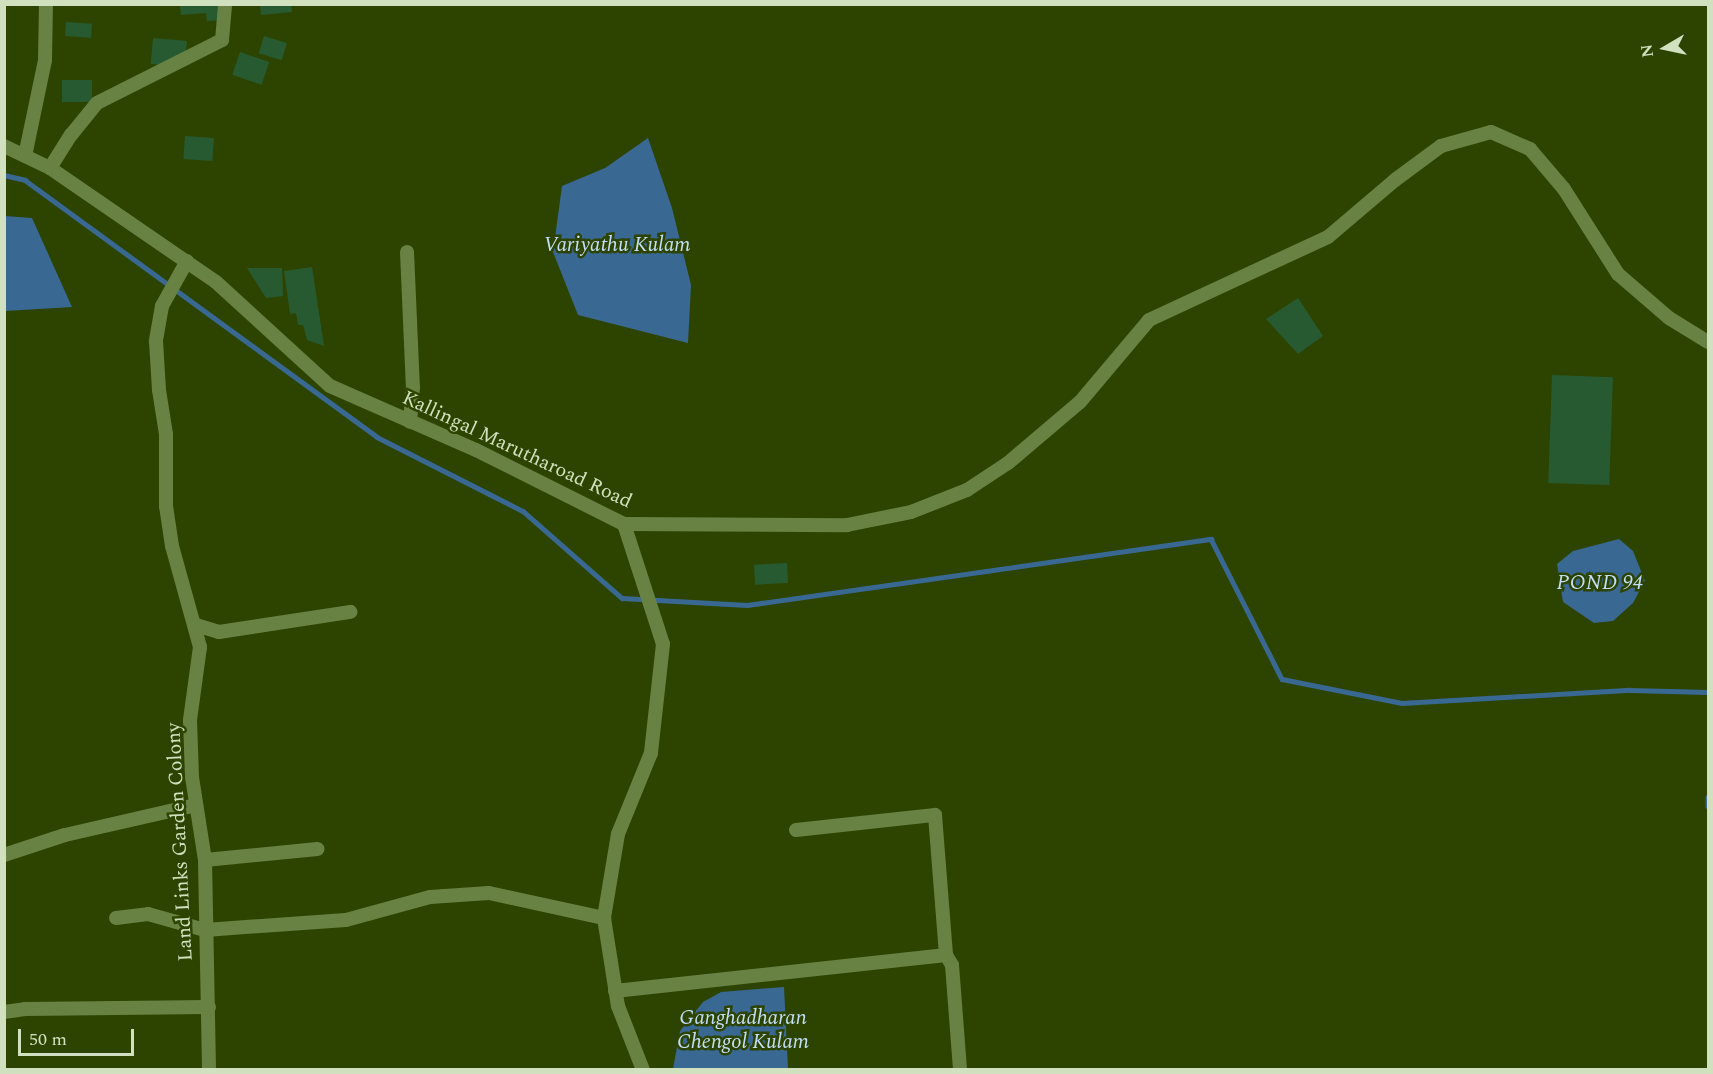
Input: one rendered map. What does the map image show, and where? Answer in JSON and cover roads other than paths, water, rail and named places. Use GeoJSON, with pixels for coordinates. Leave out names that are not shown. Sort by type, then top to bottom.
{"type":"FeatureCollection","features":[{"type":"Feature","properties":{"kind":"street"},"geometry":{"type":"LineString","coordinates":[[24,156],[45,60],[46,4]]}},
{"type":"Feature","properties":{"kind":"street"},"geometry":{"type":"LineString","coordinates":[[50,168],[71,135],[97,103],[222,40],[225,4]]}},
{"type":"Feature","properties":{"kind":"street","name":"Kallingal Marutharoad Road"},"geometry":{"type":"LineString","coordinates":[[4,146],[50,168],[216,282],[330,386],[476,450],[624,525],[847,525],[911,512],[967,490],[1008,463],[1080,402],[1149,320],[1328,237],[1395,180],[1441,146],[1491,132],[1530,149],[1564,189],[1618,274],[1669,318],[1708,342]]}},
{"type":"Feature","properties":{"kind":"street"},"geometry":{"type":"LineString","coordinates":[[407,252],[413,387],[410,422]]}},
{"type":"Feature","properties":{"kind":"street","name":"Land Links Garden Colony"},"geometry":{"type":"LineString","coordinates":[[187,261],[162,306],[156,341],[159,390],[166,434],[166,506],[172,546],[200,647],[190,720],[196,805],[205,860],[209,1070]]}},
{"type":"Feature","properties":{"kind":"street"},"geometry":{"type":"LineString","coordinates":[[624,525],[663,644],[651,753],[618,834],[604,918],[618,1006],[643,1070]]}},
{"type":"Feature","properties":{"kind":"street"},"geometry":{"type":"LineString","coordinates":[[196,626],[219,632],[350,612]]}},
{"type":"Feature","properties":{"kind":"street"},"geometry":{"type":"LineString","coordinates":[[4,855],[65,835],[196,805]]}},
{"type":"Feature","properties":{"kind":"street"},"geometry":{"type":"LineString","coordinates":[[796,830],[935,814],[946,955],[952,965],[960,1070]]}},
{"type":"Feature","properties":{"kind":"street"},"geometry":{"type":"LineString","coordinates":[[205,860],[317,849]]}},
{"type":"Feature","properties":{"kind":"street"},"geometry":{"type":"LineString","coordinates":[[116,918],[148,914],[205,930],[346,920],[429,897],[489,893],[604,918]]}},
{"type":"Feature","properties":{"kind":"street"},"geometry":{"type":"LineString","coordinates":[[615,991],[946,955]]}},
{"type":"Feature","properties":{"kind":"street"},"geometry":{"type":"LineString","coordinates":[[4,1012],[25,1009],[208,1007]]}},
{"type":"Feature","properties":{"kind":"water","name":"Variyathu Kulam"},"geometry":{"type":"Polygon","coordinates":[[[648,138],[672,208],[691,285],[688,343],[578,315],[553,252],[562,186],[605,168],[648,138]]]}},
{"type":"Feature","properties":{"kind":"water"},"geometry":{"type":"Polygon","coordinates":[[[5,216],[32,218],[72,307],[5,311],[5,216]]]}},
{"type":"Feature","properties":{"kind":"water","name":"POND 94"},"geometry":{"type":"Polygon","coordinates":[[[1619,539],[1633,551],[1645,581],[1633,603],[1613,621],[1594,623],[1563,602],[1557,564],[1573,551],[1619,539]]]}},
{"type":"Feature","properties":{"kind":"water","name":"Ganghadharan Chengol Kulam"},"geometry":{"type":"Polygon","coordinates":[[[784,987],[788,1069],[673,1069],[680,1031],[703,1002],[721,992],[784,987]]]}},
{"type":"Feature","properties":{"kind":"waterway"},"geometry":{"type":"LineString","coordinates":[[4,175],[25,180],[377,437],[523,511],[622,598],[747,605],[1211,539],[1282,679],[1402,703],[1630,690],[1708,692]]}},
{"type":"Feature","properties":{"kind":"waterway"},"geometry":{"type":"LineString","coordinates":[[1708,797],[1708,806]]}}]}
